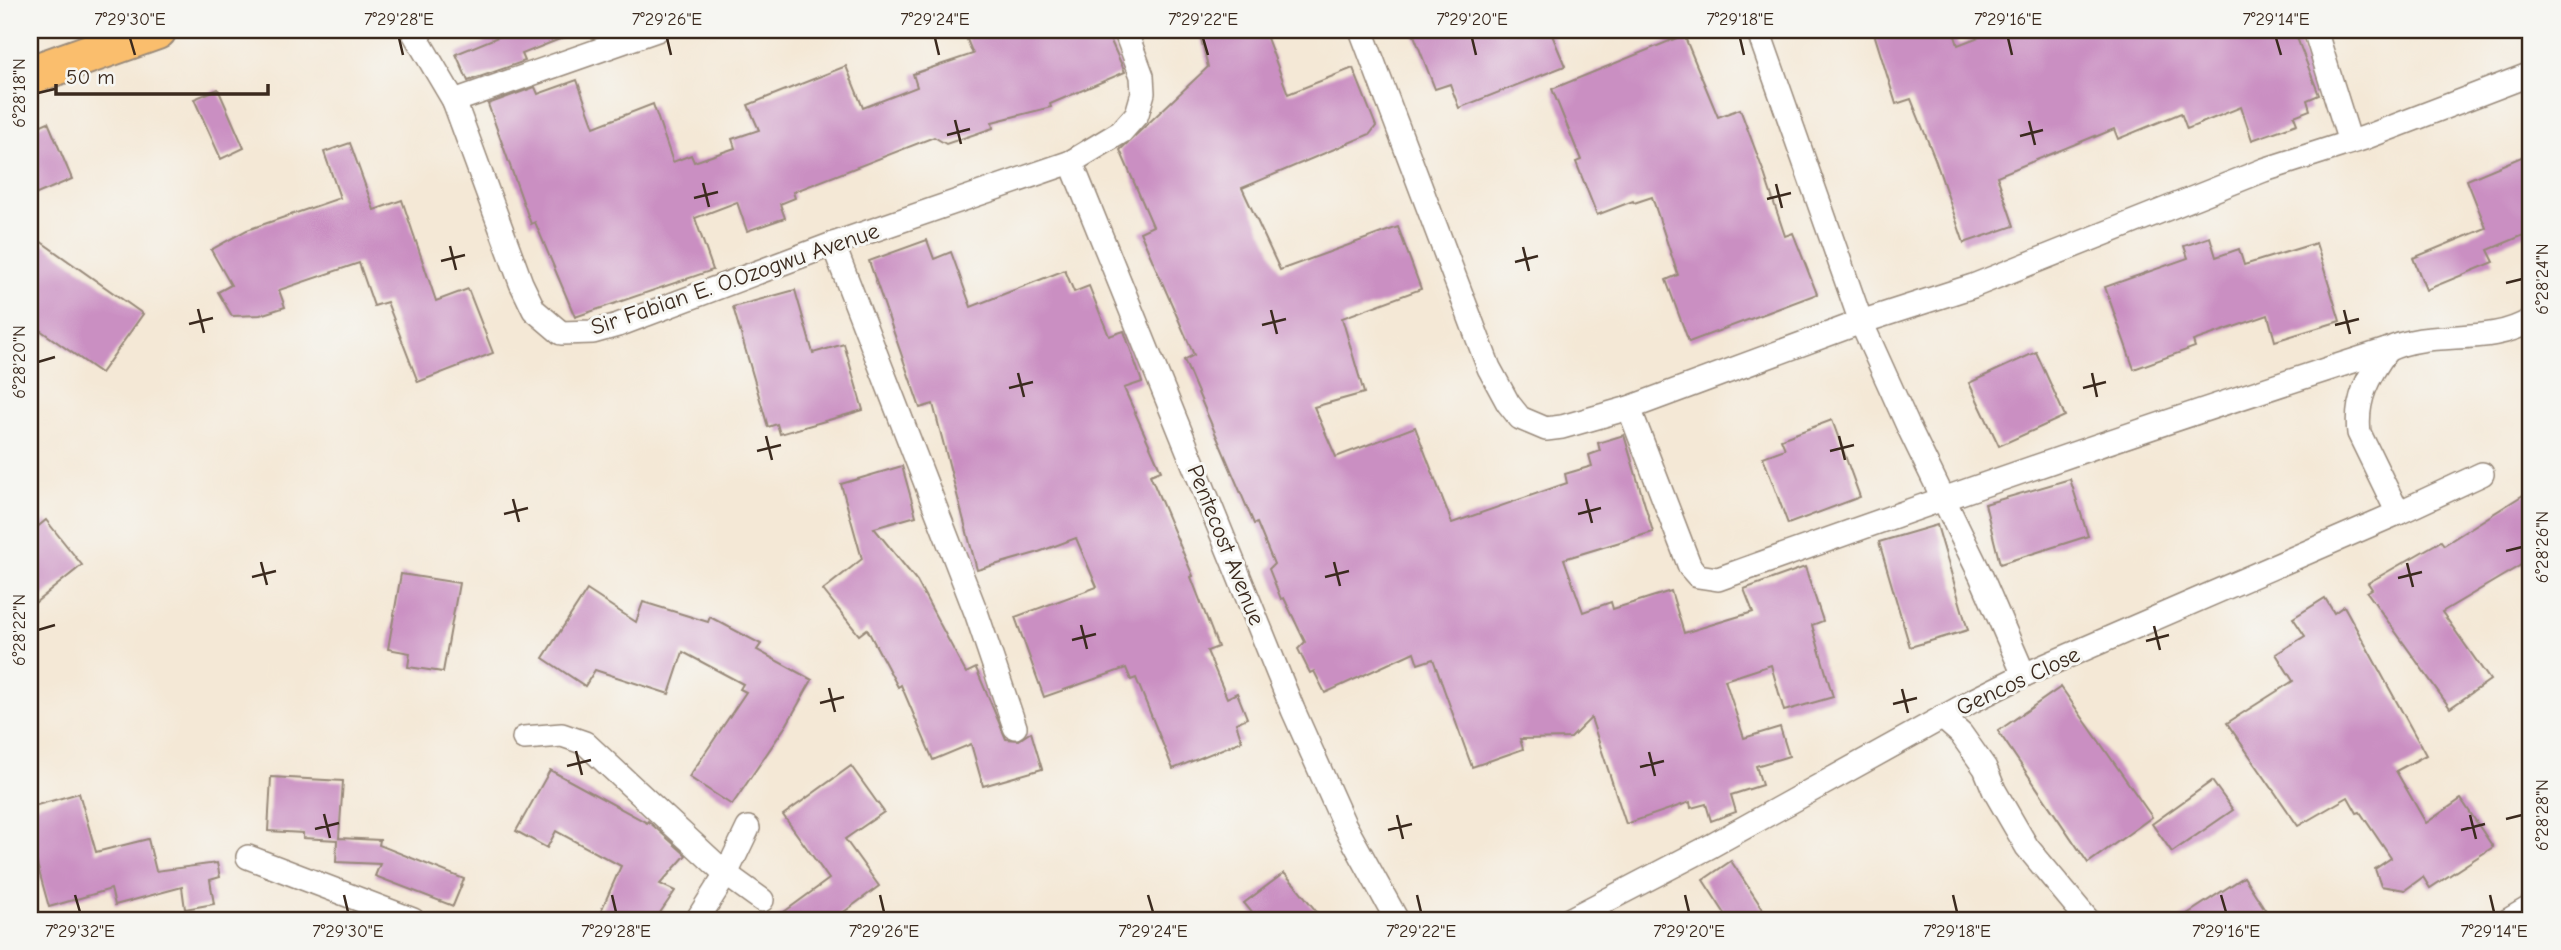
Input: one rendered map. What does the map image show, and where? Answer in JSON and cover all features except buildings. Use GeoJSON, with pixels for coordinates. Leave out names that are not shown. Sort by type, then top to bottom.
{"type":"FeatureCollection","features":[{"type":"Feature","properties":{"kind":"highway"},"geometry":{"type":"LineString","coordinates":[[30,75],[157,30]]}},
{"type":"Feature","properties":{"kind":"street","name":"Sir Fabian E. O.Ozogwu Avenue"},"geometry":{"type":"LineString","coordinates":[[412,30],[454,101],[534,310],[561,333],[593,332],[618,325],[833,244],[1071,162],[1121,132],[1137,114],[1143,93],[1142,76],[1125,30]]}},
{"type":"Feature","properties":{"kind":"street"},"geometry":{"type":"LineString","coordinates":[[454,101],[657,30]]}},
{"type":"Feature","properties":{"kind":"street"},"geometry":{"type":"LineString","coordinates":[[1361,30],[1489,368],[1508,403],[1520,418],[1546,429],[1629,408],[1861,322],[1973,286],[2264,170],[2350,142],[2531,74]]}},
{"type":"Feature","properties":{"kind":"street"},"geometry":{"type":"LineString","coordinates":[[1758,30],[1861,322],[1981,576],[2024,676]]}},
{"type":"Feature","properties":{"kind":"street"},"geometry":{"type":"LineString","coordinates":[[2315,30],[2350,142]]}},
{"type":"Feature","properties":{"kind":"street","name":"Pentecost Avenue"},"geometry":{"type":"LineString","coordinates":[[1071,162],[1293,710],[1344,824],[1397,920]]}},
{"type":"Feature","properties":{"kind":"street"},"geometry":{"type":"LineString","coordinates":[[833,244],[977,615],[1015,727]]}},
{"type":"Feature","properties":{"kind":"street"},"geometry":{"type":"LineString","coordinates":[[1629,408],[1690,568],[1698,576],[1718,579],[1943,498],[2402,343],[2506,332],[2531,320]]}},
{"type":"Feature","properties":{"kind":"street"},"geometry":{"type":"LineString","coordinates":[[2387,350],[2366,381],[2358,421],[2364,443],[2398,513]]}},
{"type":"Feature","properties":{"kind":"street","name":"Gencos Close"},"geometry":{"type":"LineString","coordinates":[[1569,920],[1711,846],[1942,717],[2024,676],[2482,474]]}},
{"type":"Feature","properties":{"kind":"street"},"geometry":{"type":"LineString","coordinates":[[1942,717],[1961,734],[1985,768],[1994,790],[2027,847],[2088,920]]}},
{"type":"Feature","properties":{"kind":"street"},"geometry":{"type":"LineString","coordinates":[[524,738],[562,735],[585,743],[726,874],[762,900]]}},
{"type":"Feature","properties":{"kind":"street"},"geometry":{"type":"LineString","coordinates":[[697,920],[726,874],[748,828]]}},
{"type":"Feature","properties":{"kind":"street"},"geometry":{"type":"LineString","coordinates":[[248,857],[413,920]]}},
{"type":"Feature","properties":{"kind":"street"},"geometry":{"type":"LineString","coordinates":[[2509,920],[2531,907]]}}]}
